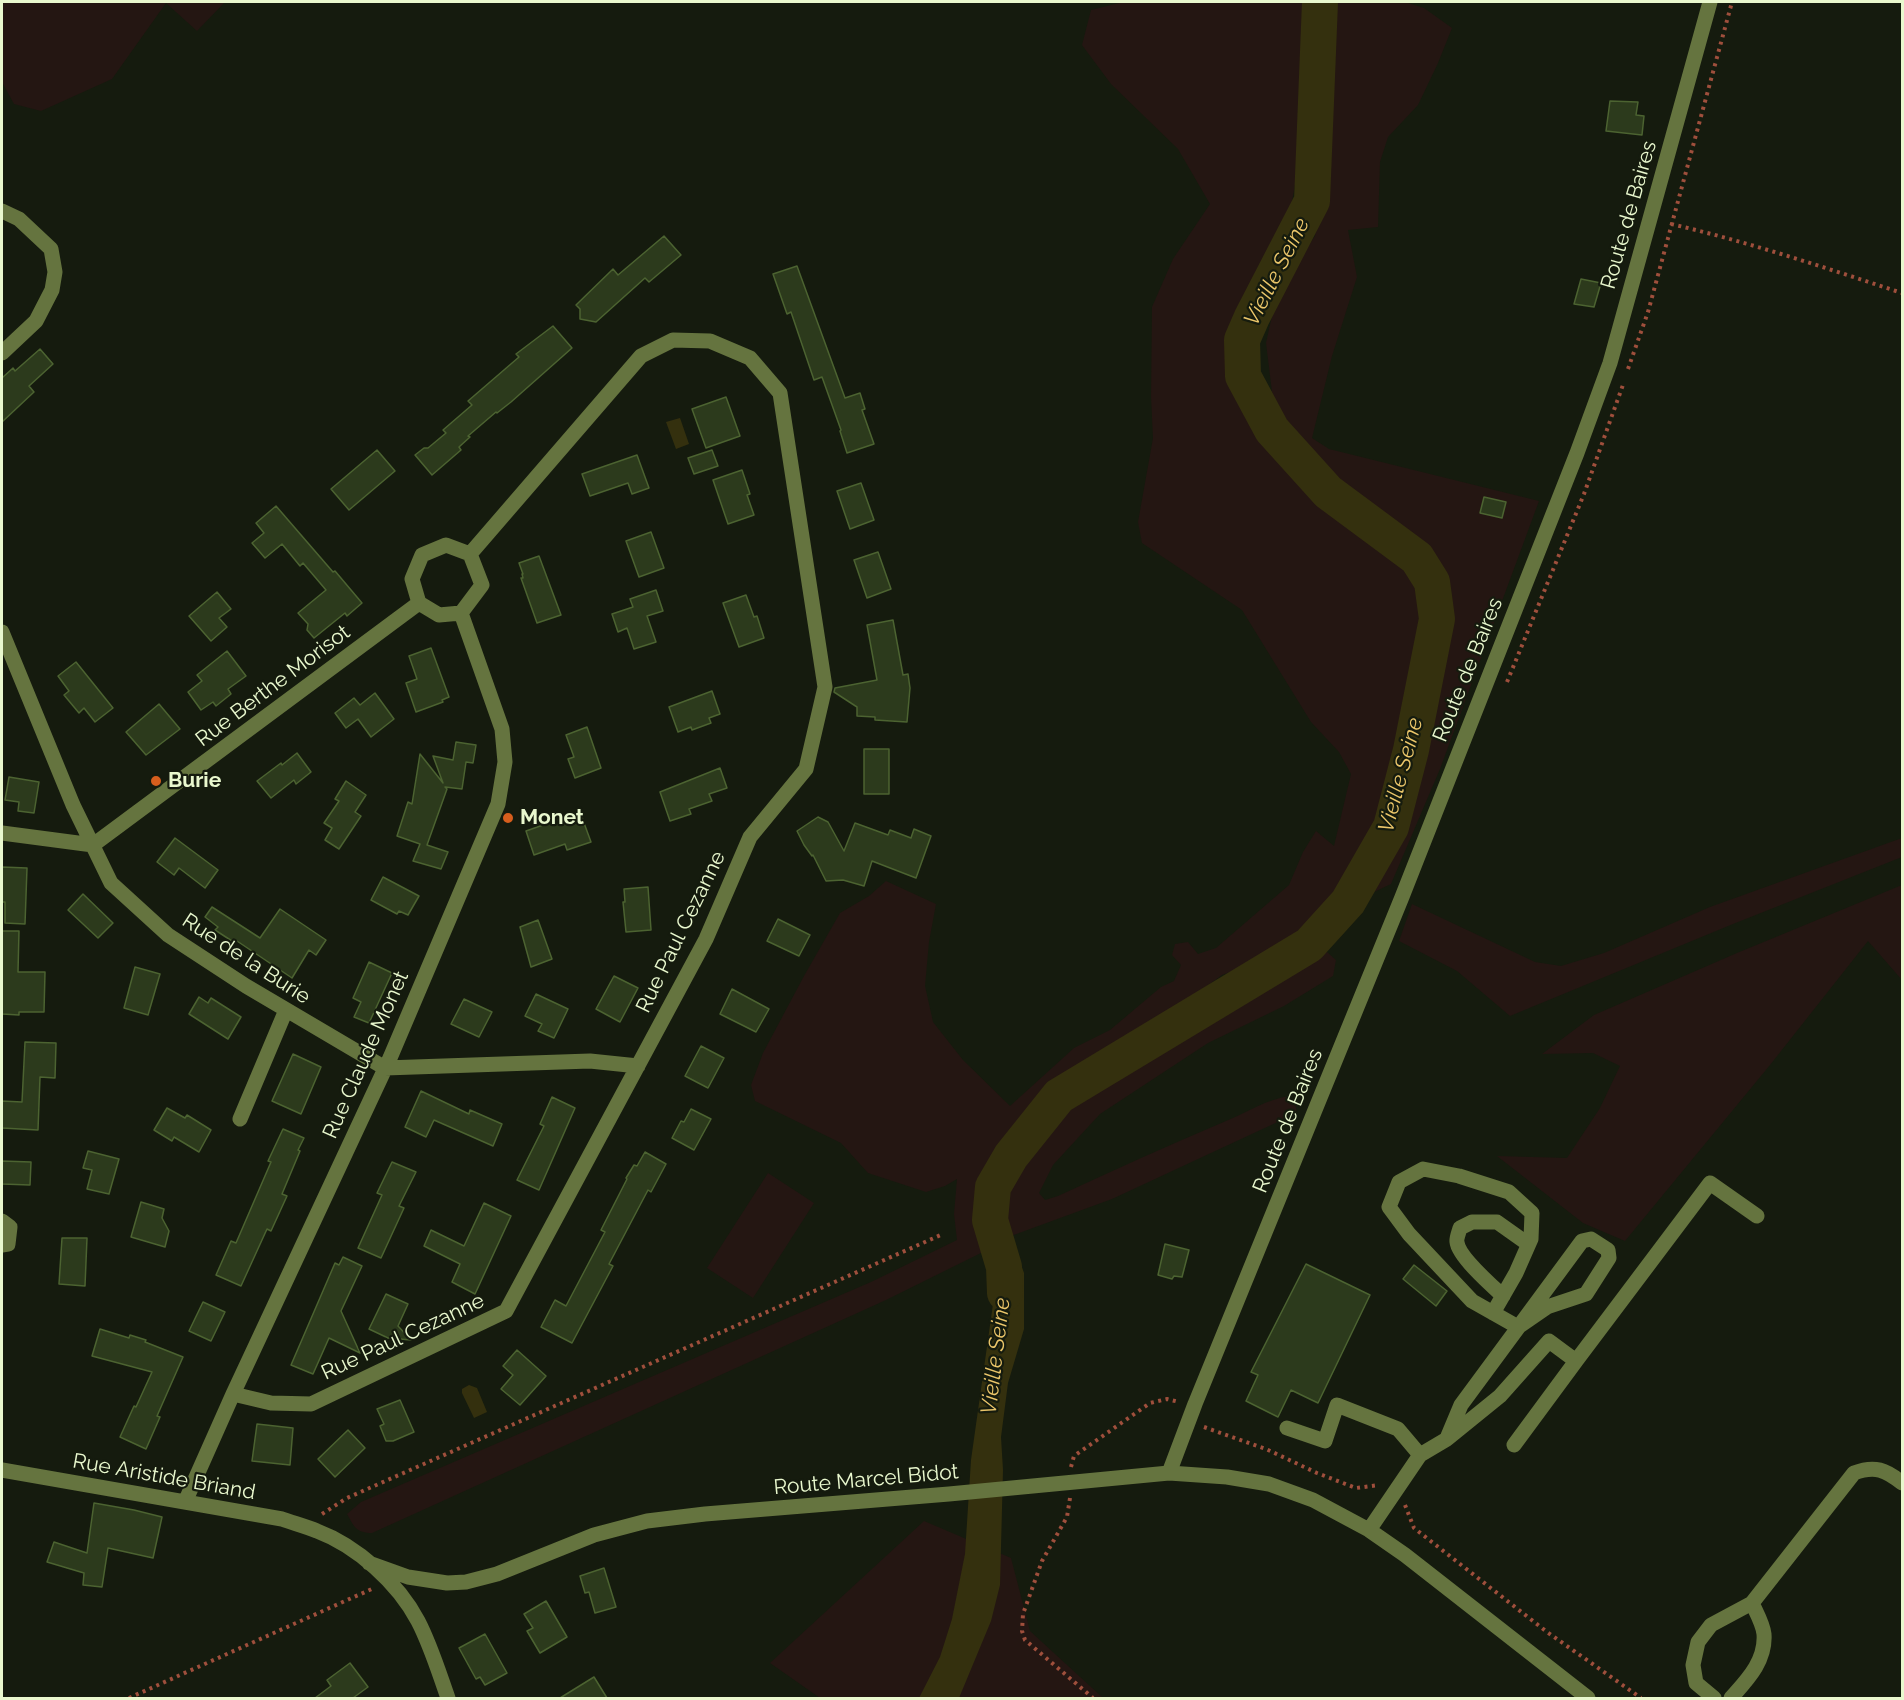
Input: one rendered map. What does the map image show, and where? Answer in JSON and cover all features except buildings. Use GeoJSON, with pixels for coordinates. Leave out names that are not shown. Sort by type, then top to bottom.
{"type":"FeatureCollection","features":[{"type":"Feature","properties":{"kind":"street","name":"Route de Baires"},"geometry":{"type":"LineString","coordinates":[[1169,1473],[1397,908],[1610,363],[1710,2]]}},
{"type":"Feature","properties":{"kind":"street"},"geometry":{"type":"LineString","coordinates":[[2,211],[20,219],[51,249],[55,272],[52,290],[36,321],[2,353]]}},
{"type":"Feature","properties":{"kind":"street","name":"Rue Paul Cezanne"},"geometry":{"type":"LineString","coordinates":[[233,1394],[271,1403],[311,1404],[506,1311],[706,939],[750,837],[806,769],[825,687],[780,393],[750,358],[710,341],[673,340],[641,356],[470,554]]}},
{"type":"Feature","properties":{"kind":"street"},"geometry":{"type":"LineString","coordinates":[[446,546],[470,554],[482,585],[461,613],[439,615],[419,603],[412,579],[422,555],[446,546]]}},
{"type":"Feature","properties":{"kind":"street","name":"Rue Berthe Morisot"},"geometry":{"type":"LineString","coordinates":[[93,845],[419,603]]}},
{"type":"Feature","properties":{"kind":"street","name":"Rue Claude Monet"},"geometry":{"type":"LineString","coordinates":[[185,1502],[385,1068],[498,804],[505,762],[502,729],[461,613]]}},
{"type":"Feature","properties":{"kind":"street","name":"Rue de la Burie"},"geometry":{"type":"LineString","coordinates":[[2,632],[73,805],[111,883],[168,935],[246,986],[385,1068]]}},
{"type":"Feature","properties":{"kind":"street"},"geometry":{"type":"LineString","coordinates":[[2,833],[93,845]]}},
{"type":"Feature","properties":{"kind":"street"},"geometry":{"type":"LineString","coordinates":[[240,1119],[286,1010]]}},
{"type":"Feature","properties":{"kind":"street"},"geometry":{"type":"LineString","coordinates":[[385,1068],[590,1061],[638,1066]]}},
{"type":"Feature","properties":{"kind":"street"},"geometry":{"type":"LineString","coordinates":[[1493,1313],[1516,1273],[1531,1239],[1532,1213],[1509,1192],[1459,1176],[1423,1169],[1398,1182],[1389,1207],[1409,1234],[1472,1301],[1493,1313],[1518,1327]]}},
{"type":"Feature","properties":{"kind":"street"},"geometry":{"type":"LineString","coordinates":[[1514,1445],[1710,1183],[1757,1216]]}},
{"type":"Feature","properties":{"kind":"street"},"geometry":{"type":"LineString","coordinates":[[2,1221],[10,1227],[8,1244],[2,1245]]}},
{"type":"Feature","properties":{"kind":"street"},"geometry":{"type":"LineString","coordinates":[[1503,1296],[1462,1253],[1456,1242],[1460,1228],[1472,1222],[1497,1222],[1528,1244]]}},
{"type":"Feature","properties":{"kind":"street"},"geometry":{"type":"LineString","coordinates":[[1447,1439],[1461,1406],[1518,1327],[1582,1241],[1591,1239],[1608,1250],[1609,1258],[1586,1294],[1547,1307],[1518,1327]]}},
{"type":"Feature","properties":{"kind":"street"},"geometry":{"type":"LineString","coordinates":[[1369,1530],[1420,1455],[1447,1439],[1500,1396],[1549,1341],[1576,1361]]}},
{"type":"Feature","properties":{"kind":"street"},"geometry":{"type":"LineString","coordinates":[[1287,1428],[1325,1442],[1337,1405],[1398,1430],[1420,1455]]}},
{"type":"Feature","properties":{"kind":"street"},"geometry":{"type":"LineString","coordinates":[[1714,1698],[1696,1683],[1693,1665],[1698,1642],[1712,1625],[1752,1603],[1854,1473],[1867,1468],[1889,1472],[1902,1483]]}},
{"type":"Feature","properties":{"kind":"street","name":"Rue Aristide Briand"},"geometry":{"type":"LineString","coordinates":[[2,1470],[282,1519],[332,1538],[369,1563]]}},
{"type":"Feature","properties":{"kind":"street","name":"Route Marcel Bidot"},"geometry":{"type":"LineString","coordinates":[[369,1563],[408,1578],[447,1583],[466,1582],[497,1574],[594,1534],[647,1521],[1169,1473],[1227,1477],[1269,1484],[1313,1500],[1369,1530],[1405,1555],[1588,1698]]}},
{"type":"Feature","properties":{"kind":"street"},"geometry":{"type":"LineString","coordinates":[[369,1563],[388,1581],[419,1623],[448,1698]]}},
{"type":"Feature","properties":{"kind":"street"},"geometry":{"type":"LineString","coordinates":[[1731,1698],[1754,1672],[1763,1652],[1764,1632],[1752,1603]]}},
{"type":"Feature","properties":{"kind":"path"},"geometry":{"type":"LineString","coordinates":[[1650,217],[1781,254],[1902,293]]}},
{"type":"Feature","properties":{"kind":"path"},"geometry":{"type":"LineString","coordinates":[[311,1529],[347,1498],[943,1234]]}},
{"type":"Feature","properties":{"kind":"path"},"geometry":{"type":"LineString","coordinates":[[1094,1698],[1025,1640],[1022,1631],[1023,1614],[1042,1561],[1067,1517],[1070,1503],[1068,1482],[1074,1456],[1150,1403],[1167,1399],[1195,1404]]}},
{"type":"Feature","properties":{"kind":"path"},"geometry":{"type":"LineString","coordinates":[[129,1698],[388,1581]]}},
{"type":"Feature","properties":{"kind":"shaded area"},"geometry":{"type":"Polygon","coordinates":[[[2,2],[225,2],[197,31],[166,3],[112,79],[41,111],[14,104],[2,82],[2,2]]]}},
{"type":"Feature","properties":{"kind":"shaded area"},"geometry":{"type":"Polygon","coordinates":[[[1123,2],[1309,2],[1300,157],[1291,207],[1246,293],[1232,334],[1232,376],[1276,449],[1324,503],[1415,563],[1429,591],[1429,625],[1414,710],[1391,815],[1371,852],[1325,917],[1286,952],[1222,975],[1158,1022],[1073,1075],[1015,1132],[986,1179],[978,1208],[985,1251],[886,1300],[372,1533],[359,1530],[347,1514],[361,1502],[871,1282],[957,1240],[954,1214],[957,1179],[945,1186],[926,1192],[868,1173],[841,1143],[755,1101],[751,1085],[763,1053],[840,913],[869,896],[886,881],[936,904],[929,942],[925,986],[933,1022],[963,1060],[1010,1106],[1074,1048],[1110,1030],[1161,987],[1174,981],[1181,965],[1172,955],[1175,944],[1188,942],[1198,954],[1216,948],[1289,885],[1303,852],[1316,831],[1334,846],[1351,774],[1339,752],[1311,722],[1242,610],[1142,543],[1138,522],[1153,438],[1152,307],[1173,259],[1210,204],[1178,149],[1111,84],[1082,45],[1091,10],[1123,2]]]}},
{"type":"Feature","properties":{"kind":"shaded area"},"geometry":{"type":"Polygon","coordinates":[[[1330,2],[1405,2],[1424,8],[1452,28],[1418,105],[1388,137],[1380,162],[1378,227],[1348,230],[1357,277],[1332,356],[1312,438],[1329,449],[1539,501],[1440,769],[1391,884],[1359,899],[1403,816],[1446,628],[1442,584],[1423,552],[1343,491],[1282,428],[1272,392],[1266,343],[1278,289],[1315,236],[1330,2]]]}},
{"type":"Feature","properties":{"kind":"shaded area"},"geometry":{"type":"Polygon","coordinates":[[[1902,838],[1902,857],[1510,1016],[1457,971],[1399,941],[1412,904],[1535,962],[1561,966],[1604,953],[1710,907],[1902,838]]]}},
{"type":"Feature","properties":{"kind":"shaded area"},"geometry":{"type":"Polygon","coordinates":[[[1902,885],[1902,980],[1868,941],[1770,1065],[1625,1241],[1583,1223],[1497,1156],[1567,1158],[1600,1108],[1620,1066],[1593,1053],[1542,1054],[1594,1015],[1902,885]]]}},
{"type":"Feature","properties":{"kind":"shaded area"},"geometry":{"type":"Polygon","coordinates":[[[1327,952],[1336,960],[1333,976],[1284,1006],[1208,1043],[1100,1114],[1053,1165],[1039,1193],[1045,1200],[1058,1196],[1273,1100],[1290,1096],[1295,1103],[1297,1113],[1112,1199],[1011,1236],[1001,1211],[1000,1196],[1012,1168],[1074,1104],[1192,1029],[1327,952]]]}},
{"type":"Feature","properties":{"kind":"shaded area"},"geometry":{"type":"Polygon","coordinates":[[[768,1173],[814,1203],[753,1298],[707,1268],[768,1173]]]}},
{"type":"Feature","properties":{"kind":"shaded area"},"geometry":{"type":"Polygon","coordinates":[[[924,1521],[1011,1558],[1030,1631],[1103,1698],[820,1698],[770,1663],[924,1521]]]}},
{"type":"Feature","properties":{"kind":"water"},"geometry":{"type":"Polygon","coordinates":[[[680,418],[689,444],[676,449],[666,422],[680,418]]]}},
{"type":"Feature","properties":{"kind":"water"},"geometry":{"type":"Polygon","coordinates":[[[1011,1236],[1024,1273],[1024,1329],[1008,1383],[1001,1437],[1003,1470],[1000,1585],[991,1621],[959,1698],[919,1698],[940,1657],[952,1619],[965,1554],[971,1460],[993,1304],[993,1283],[985,1251],[1011,1236]]]}},
{"type":"Feature","properties":{"kind":"water"},"geometry":{"type":"Polygon","coordinates":[[[469,1385],[477,1388],[487,1412],[474,1418],[462,1393],[462,1389],[469,1385]]]}},
{"type":"Feature","properties":{"kind":"waterway","name":"Vieille Seine"},"geometry":{"type":"LineString","coordinates":[[1005,1293],[1004,1267],[990,1220],[993,1187],[1011,1156],[1059,1096],[1309,945],[1348,902],[1391,827],[1411,750],[1437,619],[1432,582],[1417,558],[1328,492],[1272,430],[1243,376],[1242,340],[1312,201],[1320,2]]}},
{"type":"Feature","properties":{"kind":"place","name":"Burie"},"geometry":{"type":"Point","coordinates":[156,781]}},
{"type":"Feature","properties":{"kind":"place","name":"Monet"},"geometry":{"type":"Point","coordinates":[508,818]}}]}
